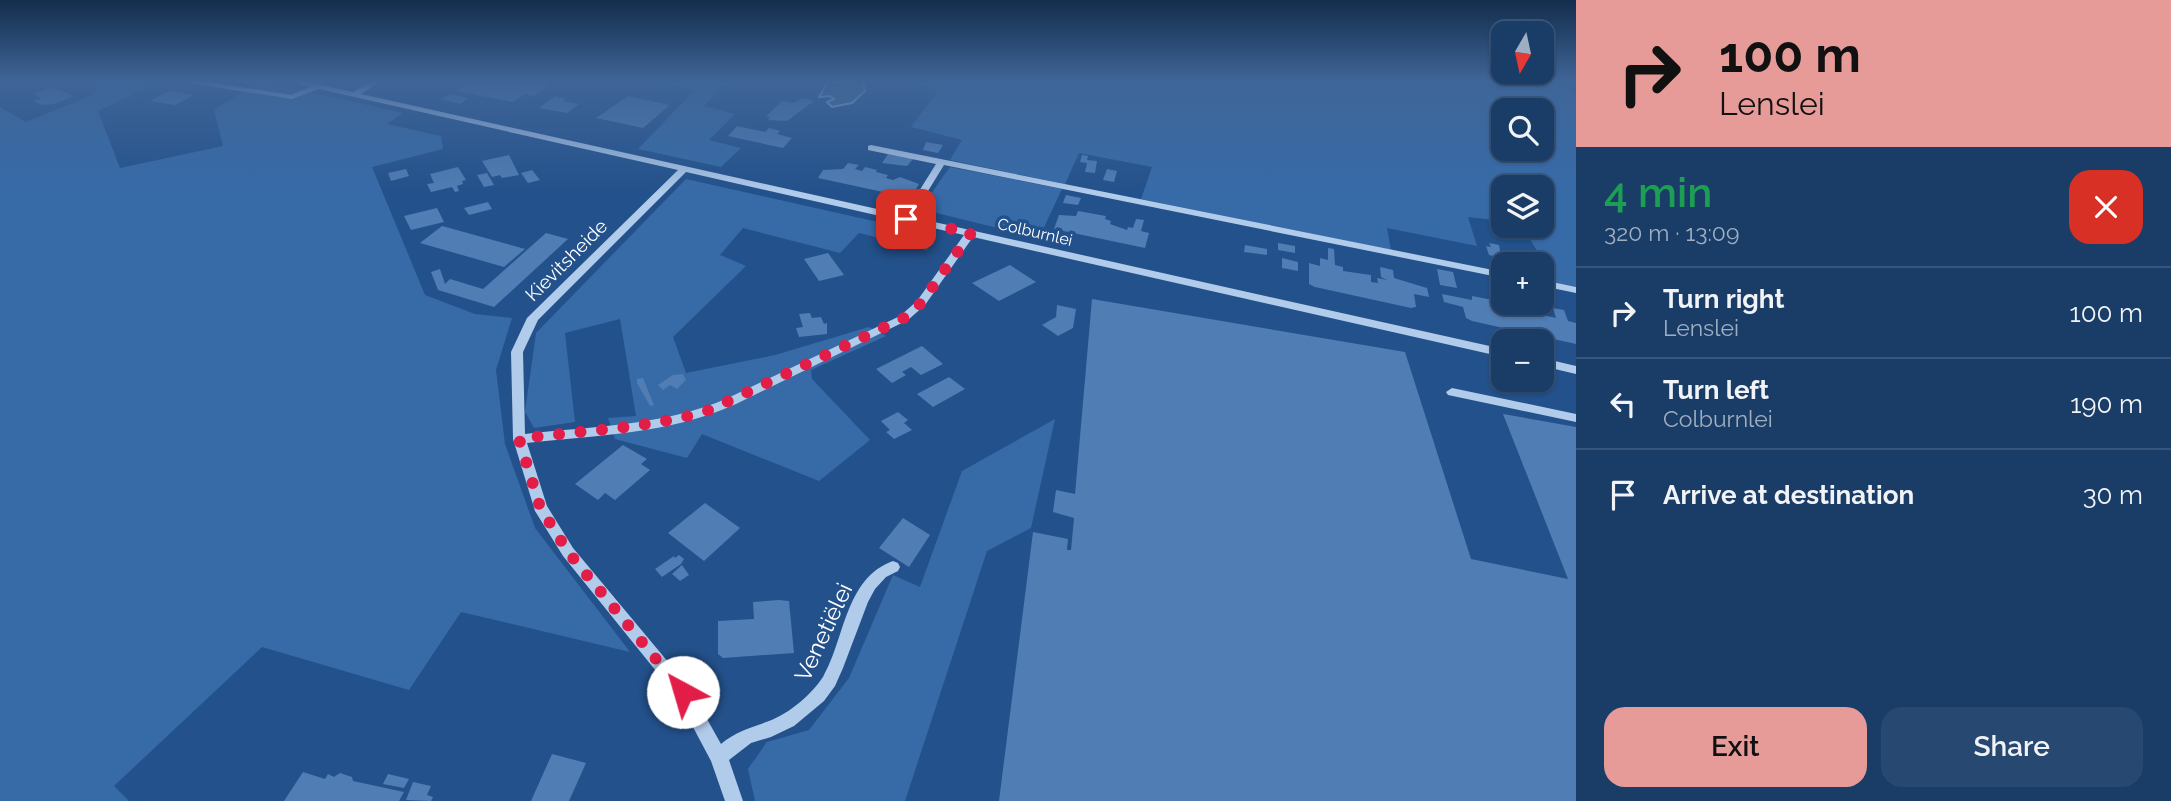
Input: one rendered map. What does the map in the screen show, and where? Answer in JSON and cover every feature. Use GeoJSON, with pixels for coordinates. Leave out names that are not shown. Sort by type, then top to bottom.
{"type":"FeatureCollection","features":[{"type":"Feature","properties":{"kind":"street","name":"Colburnlei"},"geometry":{"type":"LineString","coordinates":[[458,118],[1491,350]]}},
{"type":"Feature","properties":{"kind":"street"},"geometry":{"type":"LineString","coordinates":[[871,148],[1491,273]]}},
{"type":"Feature","properties":{"kind":"street","name":"Kievitsheide"},"geometry":{"type":"LineString","coordinates":[[684,169],[533,318],[517,352],[519,439],[540,507],[568,552],[683,692],[719,757],[734,801]]}},
{"type":"Feature","properties":{"kind":"street"},"geometry":{"type":"LineString","coordinates":[[519,439],[570,432],[603,432],[684,418],[710,410],[782,378],[904,318],[921,303],[971,233]]}},
{"type":"Feature","properties":{"kind":"street"},"geometry":{"type":"LineString","coordinates":[[1554,285],[1576,290]]}},
{"type":"Feature","properties":{"kind":"street"},"geometry":{"type":"LineString","coordinates":[[1554,365],[1576,370]]}},
{"type":"Feature","properties":{"kind":"street"},"geometry":{"type":"LineString","coordinates":[[1451,393],[1576,418]]}},
{"type":"Feature","properties":{"kind":"street","name":"Venetiëlei"},"geometry":{"type":"LineString","coordinates":[[719,757],[745,737],[775,728],[814,702],[830,679],[849,627],[872,581],[880,570],[893,567]]}},
{"type":"Feature","properties":{"kind":"lane"},"geometry":{"type":"LineString","coordinates":[[906,219],[942,161]]}},
{"type":"Feature","properties":{"kind":"shaded area"},"geometry":{"type":"Polygon","coordinates":[[[0,118],[20,118],[26,122],[35,118],[101,118],[120,168],[223,146],[216,118],[395,118],[387,124],[441,136],[443,149],[372,167],[425,295],[475,314],[512,318],[496,370],[505,444],[535,528],[630,652],[461,612],[409,690],[262,647],[114,786],[129,801],[0,801],[0,118]]]}},
{"type":"Feature","properties":{"kind":"shaded area"},"geometry":{"type":"Polygon","coordinates":[[[668,118],[731,118],[709,140],[741,148],[721,167],[638,149],[668,118]]]}},
{"type":"Feature","properties":{"kind":"shaded area"},"geometry":{"type":"Polygon","coordinates":[[[917,118],[1491,118],[1491,161],[1554,161],[1554,118],[1576,118],[1576,287],[1557,284],[1554,279],[1554,252],[1538,252],[1529,238],[1554,238],[1554,175],[1491,175],[1491,220],[1468,217],[1477,246],[1387,228],[1391,250],[1141,199],[1152,167],[1079,153],[1065,184],[950,160],[962,140],[911,127],[917,118]]]}},
{"type":"Feature","properties":{"kind":"shaded area"},"geometry":{"type":"Polygon","coordinates":[[[950,167],[1062,189],[1039,238],[920,209],[950,167]]]}},
{"type":"Feature","properties":{"kind":"shaded area"},"geometry":{"type":"Polygon","coordinates":[[[686,179],[936,235],[927,250],[859,233],[840,253],[743,228],[720,255],[746,266],[673,337],[686,373],[775,355],[869,327],[886,336],[811,370],[812,379],[870,440],[819,481],[702,434],[687,458],[615,439],[608,418],[636,416],[620,319],[565,333],[575,422],[534,428],[525,412],[536,333],[686,179]]]}},
{"type":"Feature","properties":{"kind":"shaded area"},"geometry":{"type":"Polygon","coordinates":[[[1055,419],[1031,528],[987,551],[905,801],[755,801],[748,769],[767,742],[809,730],[849,678],[893,575],[920,587],[962,471],[1055,419]]]}},
{"type":"Feature","properties":{"kind":"building"},"geometry":{"type":"Polygon","coordinates":[[[598,118],[654,118],[643,128],[598,118]]]}},
{"type":"Feature","properties":{"kind":"building"},"geometry":{"type":"Polygon","coordinates":[[[769,118],[791,118],[787,121],[769,118]]]}},
{"type":"Feature","properties":{"kind":"building"},"geometry":{"type":"Polygon","coordinates":[[[737,126],[765,132],[769,128],[780,131],[777,134],[792,138],[783,148],[728,136],[737,126]]]}},
{"type":"Feature","properties":{"kind":"building"},"geometry":{"type":"Polygon","coordinates":[[[926,142],[943,145],[938,153],[923,150],[926,142]]]}},
{"type":"Feature","properties":{"kind":"building"},"geometry":{"type":"Polygon","coordinates":[[[888,154],[913,159],[907,166],[882,163],[888,154]]]}},
{"type":"Feature","properties":{"kind":"building"},"geometry":{"type":"Polygon","coordinates":[[[509,155],[519,175],[492,177],[482,161],[509,155]]]}},
{"type":"Feature","properties":{"kind":"building"},"geometry":{"type":"Polygon","coordinates":[[[1082,155],[1088,156],[1087,160],[1097,161],[1095,173],[1085,172],[1087,163],[1080,162],[1082,155]]]}},
{"type":"Feature","properties":{"kind":"building"},"geometry":{"type":"Polygon","coordinates":[[[848,163],[859,165],[855,169],[862,171],[865,167],[888,175],[886,178],[893,180],[900,177],[919,184],[916,189],[908,190],[915,192],[911,198],[818,178],[823,170],[843,169],[848,163]]]}},
{"type":"Feature","properties":{"kind":"building"},"geometry":{"type":"Polygon","coordinates":[[[458,167],[466,180],[457,186],[459,191],[455,192],[452,187],[431,192],[427,184],[434,183],[430,174],[458,167]]]}},
{"type":"Feature","properties":{"kind":"building"},"geometry":{"type":"Polygon","coordinates":[[[406,169],[409,176],[391,181],[388,173],[406,169]]]}},
{"type":"Feature","properties":{"kind":"building"},"geometry":{"type":"Polygon","coordinates":[[[1107,169],[1117,171],[1114,182],[1103,180],[1107,169]]]}},
{"type":"Feature","properties":{"kind":"building"},"geometry":{"type":"Polygon","coordinates":[[[532,170],[540,180],[528,183],[521,173],[532,170]]]}},
{"type":"Feature","properties":{"kind":"building"},"geometry":{"type":"Polygon","coordinates":[[[487,173],[494,185],[484,187],[477,175],[487,173]]]}},
{"type":"Feature","properties":{"kind":"building"},"geometry":{"type":"Polygon","coordinates":[[[1066,195],[1081,198],[1078,205],[1063,203],[1066,195]]]}},
{"type":"Feature","properties":{"kind":"building"},"geometry":{"type":"Polygon","coordinates":[[[488,202],[492,209],[469,215],[464,208],[488,202]]]}},
{"type":"Feature","properties":{"kind":"building"},"geometry":{"type":"Polygon","coordinates":[[[437,208],[444,222],[411,230],[404,216],[437,208]]]}},
{"type":"Feature","properties":{"kind":"building"},"geometry":{"type":"Polygon","coordinates":[[[1078,211],[1106,216],[1105,219],[1111,221],[1110,224],[1127,230],[1128,227],[1133,228],[1136,219],[1144,220],[1141,231],[1149,233],[1145,248],[1054,229],[1059,215],[1076,216],[1078,211]]]}},
{"type":"Feature","properties":{"kind":"building"},"geometry":{"type":"Polygon","coordinates":[[[442,226],[525,249],[504,267],[420,243],[442,226]]]}},
{"type":"Feature","properties":{"kind":"building"},"geometry":{"type":"Polygon","coordinates":[[[546,233],[568,239],[494,307],[438,290],[431,272],[440,269],[445,284],[450,279],[483,289],[546,233]]]}},
{"type":"Feature","properties":{"kind":"building"},"geometry":{"type":"Polygon","coordinates":[[[1278,243],[1295,246],[1295,253],[1278,250],[1278,243]]]}},
{"type":"Feature","properties":{"kind":"building"},"geometry":{"type":"Polygon","coordinates":[[[1489,243],[1499,245],[1500,252],[1491,252],[1489,255],[1486,246],[1491,247],[1489,243]]]}},
{"type":"Feature","properties":{"kind":"building"},"geometry":{"type":"Polygon","coordinates":[[[1245,245],[1267,249],[1267,255],[1244,252],[1245,245]]]}},
{"type":"Feature","properties":{"kind":"building"},"geometry":{"type":"Polygon","coordinates":[[[1328,248],[1334,249],[1335,265],[1343,267],[1343,271],[1371,275],[1371,282],[1378,283],[1377,278],[1387,280],[1381,277],[1380,267],[1393,270],[1394,278],[1427,288],[1429,297],[1414,294],[1416,307],[1411,308],[1315,287],[1309,284],[1309,263],[1320,266],[1320,258],[1328,260],[1328,248]]]}},
{"type":"Feature","properties":{"kind":"building"},"geometry":{"type":"Polygon","coordinates":[[[828,253],[844,275],[819,281],[804,259],[828,253]]]}},
{"type":"Feature","properties":{"kind":"building"},"geometry":{"type":"Polygon","coordinates":[[[1282,258],[1298,262],[1298,271],[1282,268],[1282,258]]]}},
{"type":"Feature","properties":{"kind":"building"},"geometry":{"type":"Polygon","coordinates":[[[1010,265],[1036,282],[999,301],[972,283],[1010,265]]]}},
{"type":"Feature","properties":{"kind":"building"},"geometry":{"type":"Polygon","coordinates":[[[1437,269],[1453,272],[1457,288],[1440,285],[1437,269]]]}},
{"type":"Feature","properties":{"kind":"building"},"geometry":{"type":"Polygon","coordinates":[[[1442,294],[1472,300],[1472,296],[1491,300],[1491,315],[1543,315],[1556,318],[1554,308],[1564,310],[1568,321],[1576,323],[1576,344],[1554,339],[1554,329],[1508,329],[1472,321],[1466,318],[1463,307],[1444,302],[1442,294]]]}},
{"type":"Feature","properties":{"kind":"building"},"geometry":{"type":"Polygon","coordinates":[[[1092,299],[1405,352],[1471,559],[1568,579],[1503,414],[1576,427],[1576,801],[999,801],[1033,532],[1068,539],[1067,550],[1071,550],[1074,518],[1053,512],[1056,490],[1075,494],[1092,299]]]}},
{"type":"Feature","properties":{"kind":"building"},"geometry":{"type":"Polygon","coordinates":[[[1057,305],[1076,309],[1073,328],[1058,336],[1042,325],[1056,317],[1057,305]]]}},
{"type":"Feature","properties":{"kind":"building"},"geometry":{"type":"Polygon","coordinates":[[[810,313],[812,318],[821,317],[824,324],[827,323],[827,334],[799,337],[796,328],[803,327],[799,314],[810,313]]]}},
{"type":"Feature","properties":{"kind":"building"},"geometry":{"type":"Polygon","coordinates":[[[922,346],[943,364],[921,375],[911,367],[902,372],[906,375],[892,383],[876,369],[922,346]]]}},
{"type":"Feature","properties":{"kind":"building"},"geometry":{"type":"Polygon","coordinates":[[[683,374],[686,380],[677,389],[670,385],[663,390],[658,385],[673,375],[683,374]]]}},
{"type":"Feature","properties":{"kind":"building"},"geometry":{"type":"Polygon","coordinates":[[[949,377],[965,389],[933,407],[917,394],[949,377]]]}},
{"type":"Feature","properties":{"kind":"building"},"geometry":{"type":"Polygon","coordinates":[[[643,378],[654,405],[650,406],[637,383],[637,379],[643,378]]]}},
{"type":"Feature","properties":{"kind":"building"},"geometry":{"type":"Polygon","coordinates":[[[898,412],[908,420],[904,423],[912,430],[894,439],[886,432],[890,430],[881,421],[898,412]]]}},
{"type":"Feature","properties":{"kind":"building"},"geometry":{"type":"Polygon","coordinates":[[[623,445],[647,459],[641,464],[650,470],[615,500],[605,493],[598,500],[575,484],[623,445]]]}},
{"type":"Feature","properties":{"kind":"building"},"geometry":{"type":"Polygon","coordinates":[[[705,503],[740,528],[704,561],[668,533],[705,503]]]}},
{"type":"Feature","properties":{"kind":"building"},"geometry":{"type":"Polygon","coordinates":[[[903,518],[930,535],[909,567],[879,548],[903,518]]]}},
{"type":"Feature","properties":{"kind":"building"},"geometry":{"type":"Polygon","coordinates":[[[679,555],[684,559],[681,564],[662,577],[655,569],[679,555]]]}},
{"type":"Feature","properties":{"kind":"building"},"geometry":{"type":"Polygon","coordinates":[[[682,565],[689,575],[680,581],[672,574],[682,565]]]}},
{"type":"Feature","properties":{"kind":"building"},"geometry":{"type":"Polygon","coordinates":[[[789,601],[794,653],[723,658],[718,654],[718,621],[754,619],[753,602],[789,601]]]}},
{"type":"Feature","properties":{"kind":"building"},"geometry":{"type":"Polygon","coordinates":[[[552,754],[586,763],[569,801],[531,801],[552,754]]]}},
{"type":"Feature","properties":{"kind":"building"},"geometry":{"type":"Polygon","coordinates":[[[303,772],[325,779],[328,774],[334,777],[340,773],[352,777],[353,781],[404,792],[399,801],[284,801],[303,772]]]}},
{"type":"Feature","properties":{"kind":"building"},"geometry":{"type":"Polygon","coordinates":[[[388,774],[409,779],[404,788],[383,784],[388,774]]]}},
{"type":"Feature","properties":{"kind":"building"},"geometry":{"type":"Polygon","coordinates":[[[413,782],[431,786],[427,795],[433,797],[431,801],[406,800],[413,782]]]}},
{"type":"Feature","properties":{"kind":"route"},"geometry":{"type":"LineString","coordinates":[[683,692],[568,552],[540,507],[519,439],[570,432],[626,429],[710,410],[904,318],[921,303],[971,233],[906,219]]}}]}
